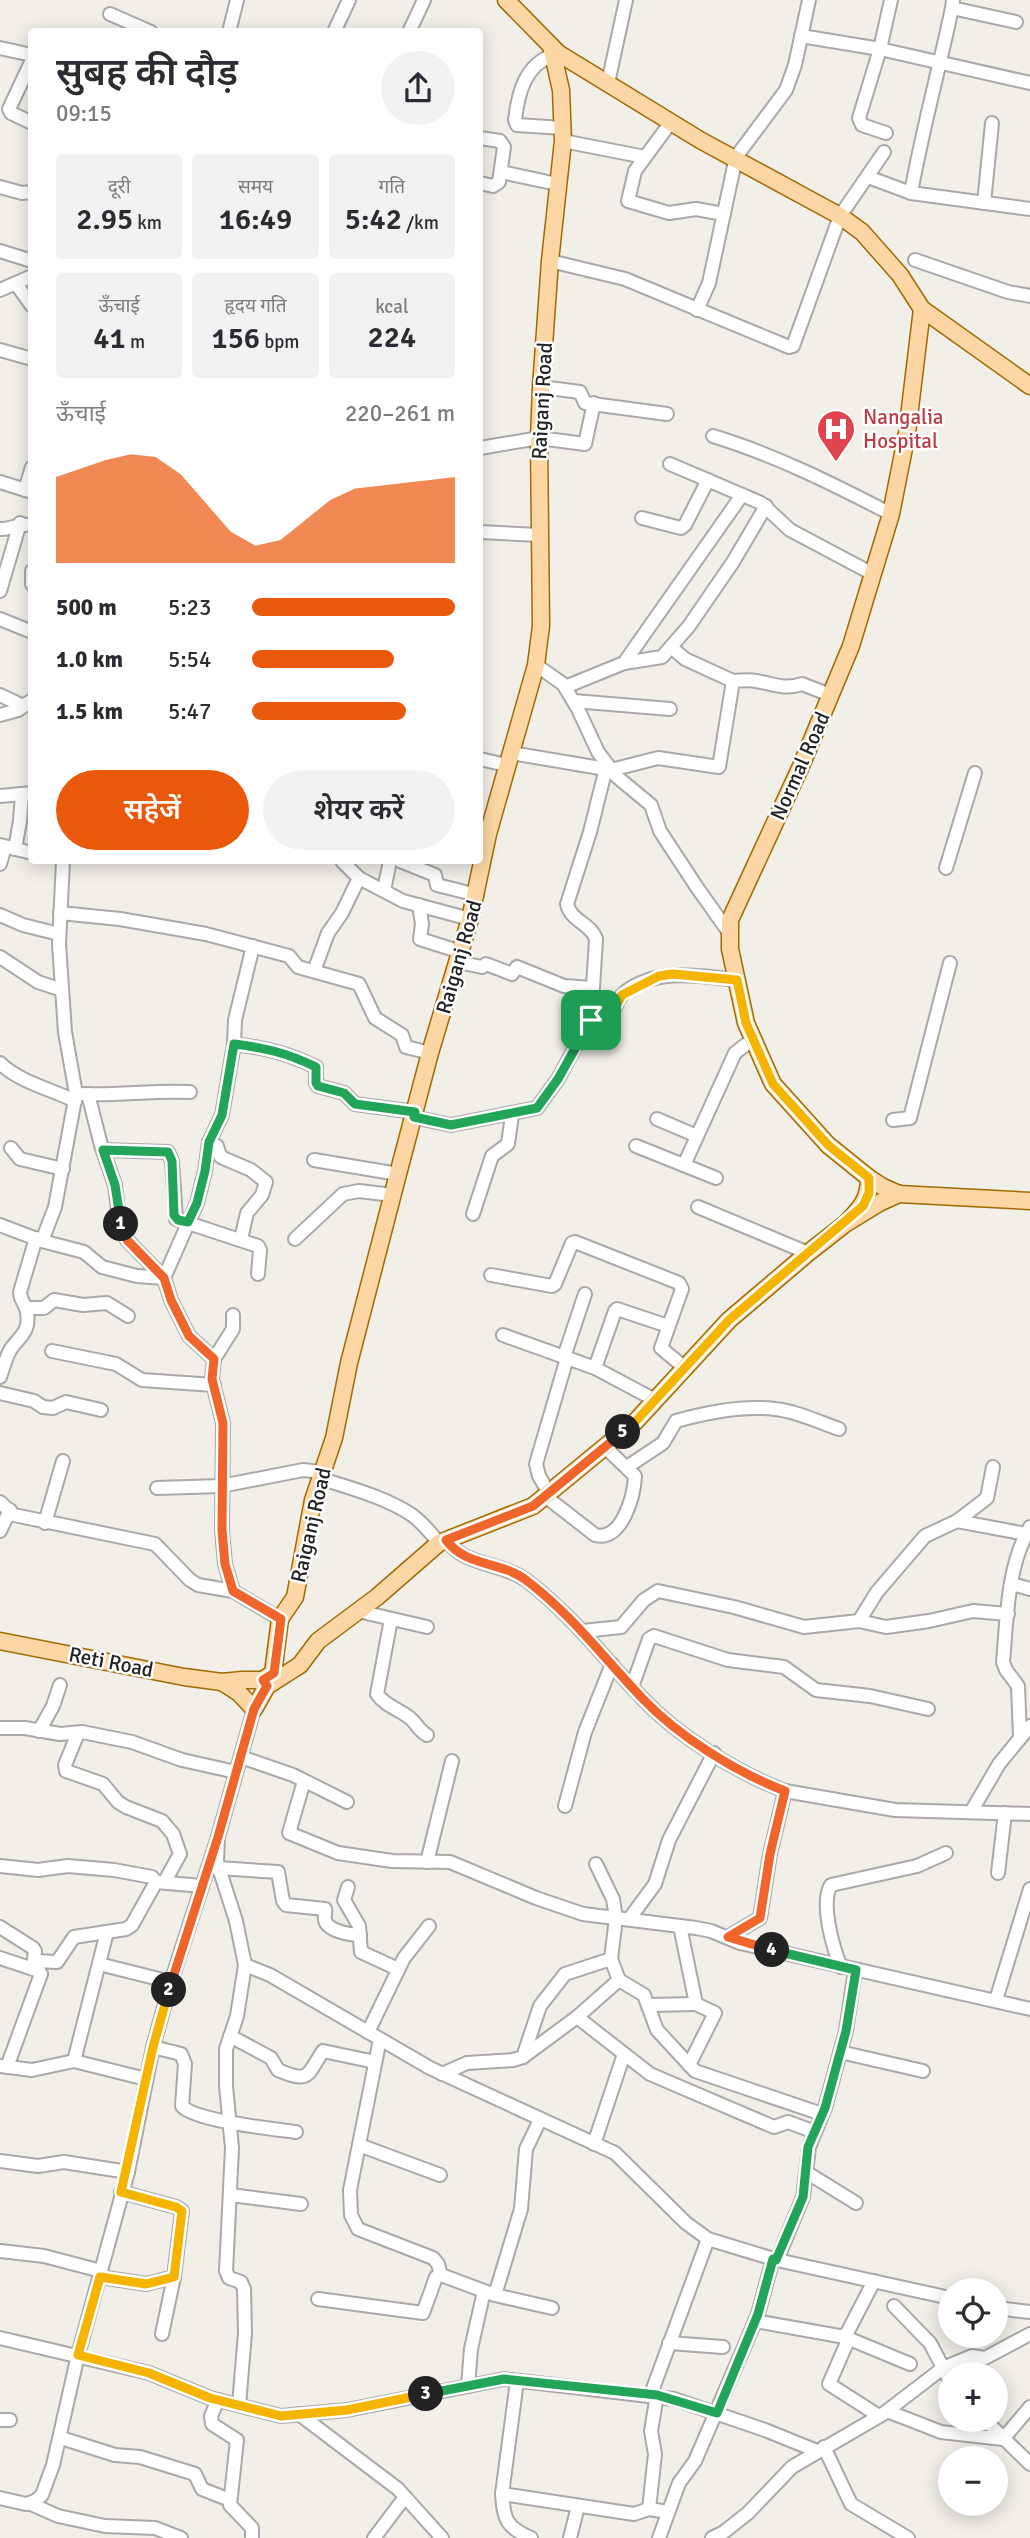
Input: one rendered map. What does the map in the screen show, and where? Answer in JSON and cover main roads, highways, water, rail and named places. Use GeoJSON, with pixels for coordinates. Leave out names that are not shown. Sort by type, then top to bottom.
{"type":"FeatureCollection","features":[{"type":"Feature","properties":{"kind":"main road"},"geometry":{"type":"LineString","coordinates":[[506,0],[552,51],[671,122],[840,216],[862,232],[892,266],[922,309],[1030,386]]}},
{"type":"Feature","properties":{"kind":"main road","name":"Raiganj Road"},"geometry":{"type":"LineString","coordinates":[[483,862],[488,834],[536,665],[541,626],[538,438],[550,261],[563,135],[561,90],[552,51]]}},
{"type":"Feature","properties":{"kind":"main road","name":"Normal Road"},"geometry":{"type":"LineString","coordinates":[[899,1194],[869,1178],[828,1145],[773,1084],[746,1023],[730,949],[730,920],[801,766],[851,646],[891,514],[906,433],[922,309]]}},
{"type":"Feature","properties":{"kind":"main road","name":"Raiganj Road"},"geometry":{"type":"LineString","coordinates":[[265,1683],[274,1673],[281,1619],[295,1597],[320,1475],[334,1438],[349,1363],[392,1195],[430,1053],[477,895],[483,864]]}},
{"type":"Feature","properties":{"kind":"main road"},"geometry":{"type":"LineString","coordinates":[[845,1224],[863,1206],[869,1193],[869,1178]]}},
{"type":"Feature","properties":{"kind":"main road"},"geometry":{"type":"LineString","coordinates":[[222,1682],[240,1693],[254,1709],[265,1683],[300,1665],[318,1641],[443,1542],[533,1506],[635,1422],[729,1320],[845,1224],[881,1202],[899,1194],[1030,1201]]}},
{"type":"Feature","properties":{"kind":"main road","name":"Reti Road"},"geometry":{"type":"LineString","coordinates":[[0,1641],[184,1677],[222,1682],[265,1683]]}},
{"type":"Feature","properties":{"kind":"place","name":"Nangalia Hospital"},"geometry":{"type":"Point","coordinates":[836,463]}}]}
